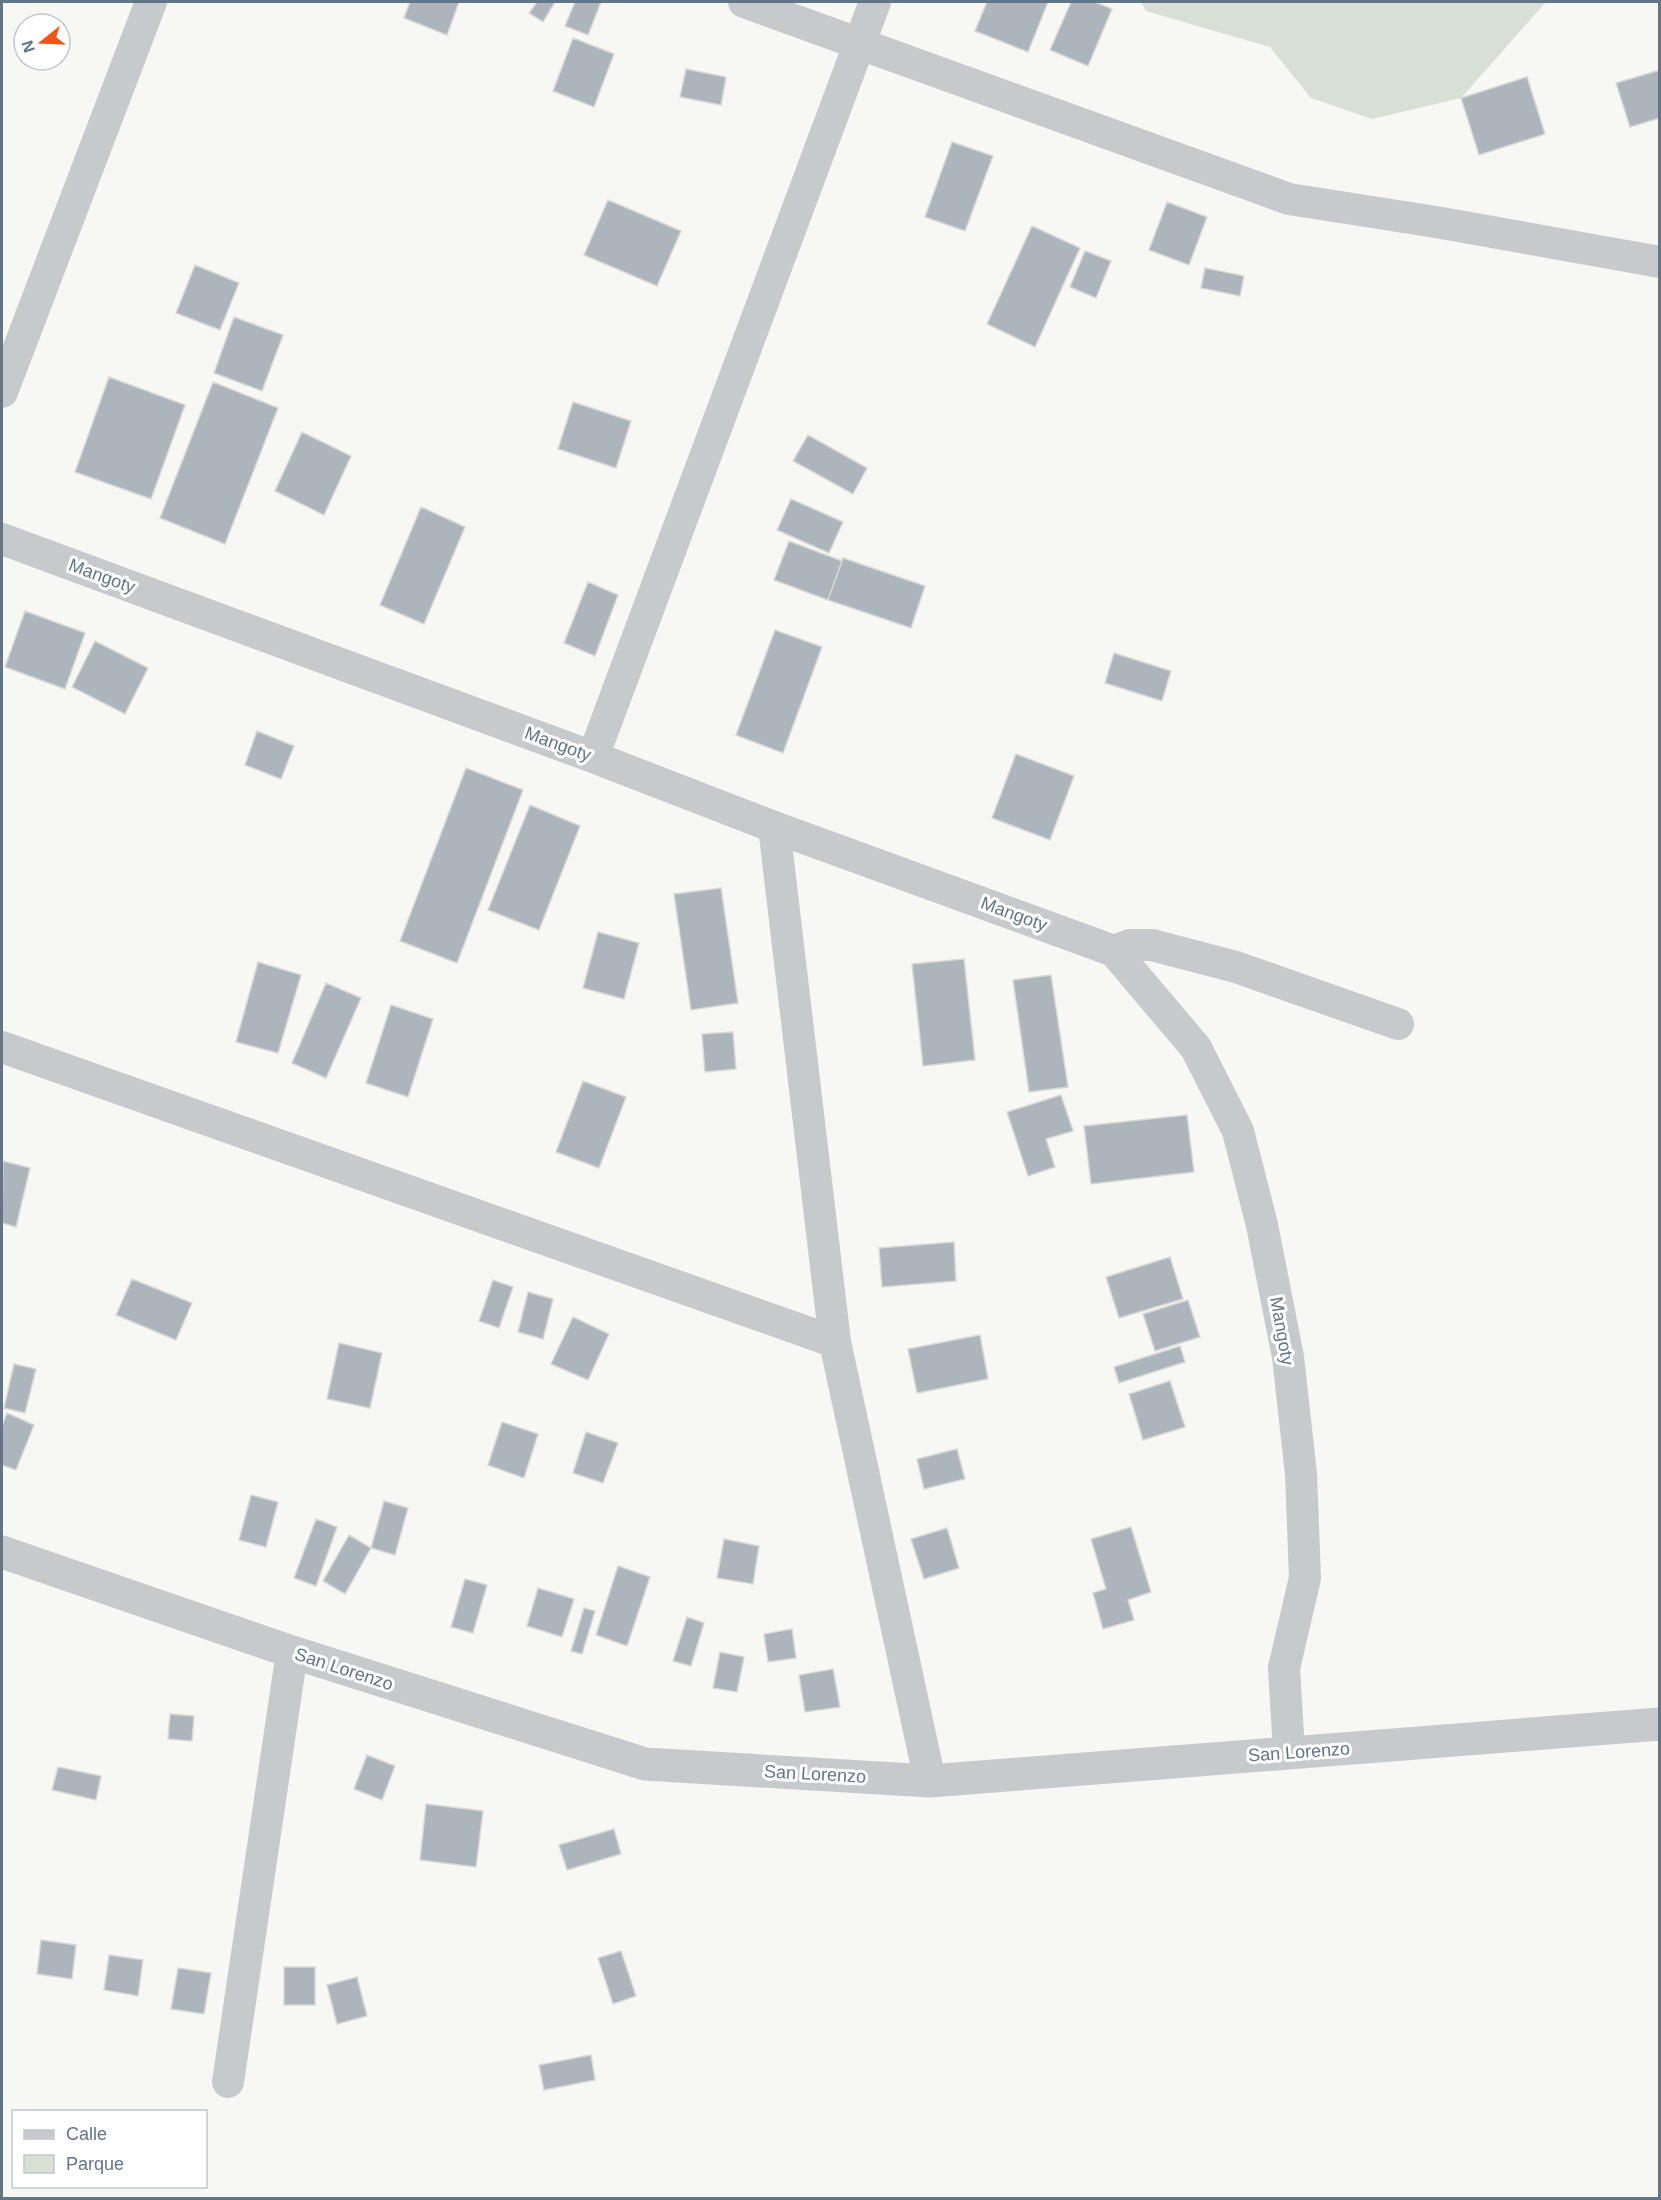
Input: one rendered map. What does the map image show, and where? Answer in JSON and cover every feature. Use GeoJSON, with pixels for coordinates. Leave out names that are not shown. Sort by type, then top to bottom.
{"type":"FeatureCollection","features":[{"type":"Feature","properties":{"kind":"street"},"geometry":{"type":"LineString","coordinates":[[2,392],[151,2]]}},
{"type":"Feature","properties":{"kind":"street"},"geometry":{"type":"LineString","coordinates":[[744,2],[1289,199],[1436,222],[1659,262]]}},
{"type":"Feature","properties":{"kind":"street"},"geometry":{"type":"LineString","coordinates":[[593,757],[861,45],[875,2]]}},
{"type":"Feature","properties":{"kind":"street","name":"Mangoty"},"geometry":{"type":"LineString","coordinates":[[2,539],[593,757],[774,827],[1114,951],[1196,1048],[1238,1131],[1262,1225],[1288,1357],[1301,1474],[1305,1578],[1284,1668],[1289,1752]]}},
{"type":"Feature","properties":{"kind":"street"},"geometry":{"type":"LineString","coordinates":[[774,827],[835,1342],[930,1780]]}},
{"type":"Feature","properties":{"kind":"street"},"geometry":{"type":"LineString","coordinates":[[1114,951],[1130,945],[1152,945],[1173,950],[1236,967],[1398,1024]]}},
{"type":"Feature","properties":{"kind":"street"},"geometry":{"type":"LineString","coordinates":[[2,1047],[835,1342]]}},
{"type":"Feature","properties":{"kind":"street","name":"San Lorenzo"},"geometry":{"type":"LineString","coordinates":[[2,1552],[292,1652],[645,1764],[930,1780],[1659,1724]]}},
{"type":"Feature","properties":{"kind":"street"},"geometry":{"type":"LineString","coordinates":[[228,2082],[292,1652]]}},
{"type":"Feature","properties":{"kind":"green space"},"geometry":{"type":"Polygon","coordinates":[[[1141,2],[1546,2],[1461,98],[1372,119],[1311,98],[1270,47],[1146,11],[1141,2]]]}},
{"type":"Feature","properties":{"kind":"building"},"geometry":{"type":"Polygon","coordinates":[[[410,2],[459,2],[447,35],[404,18],[410,2]]]}},
{"type":"Feature","properties":{"kind":"building"},"geometry":{"type":"Polygon","coordinates":[[[537,2],[555,2],[543,22],[529,13],[537,2]]]}},
{"type":"Feature","properties":{"kind":"building"},"geometry":{"type":"Polygon","coordinates":[[[575,2],[601,2],[588,35],[565,26],[575,2]]]}},
{"type":"Feature","properties":{"kind":"building"},"geometry":{"type":"Polygon","coordinates":[[[987,2],[1048,2],[1028,52],[975,31],[987,2]]]}},
{"type":"Feature","properties":{"kind":"building"},"geometry":{"type":"Polygon","coordinates":[[[1071,2],[1095,2],[1112,9],[1088,66],[1050,50],[1071,2]]]}},
{"type":"Feature","properties":{"kind":"building"},"geometry":{"type":"Polygon","coordinates":[[[573,38],[614,54],[594,107],[553,91],[573,38]]]}},
{"type":"Feature","properties":{"kind":"building"},"geometry":{"type":"Polygon","coordinates":[[[686,69],[726,77],[721,105],[680,97],[686,69]]]}},
{"type":"Feature","properties":{"kind":"building"},"geometry":{"type":"Polygon","coordinates":[[[1660,70],[1660,118],[1630,127],[1616,83],[1660,70]]]}},
{"type":"Feature","properties":{"kind":"building"},"geometry":{"type":"Polygon","coordinates":[[[1527,77],[1545,134],[1479,155],[1461,98],[1527,77]]]}},
{"type":"Feature","properties":{"kind":"building"},"geometry":{"type":"Polygon","coordinates":[[[952,142],[993,156],[965,231],[925,217],[952,142]]]}},
{"type":"Feature","properties":{"kind":"building"},"geometry":{"type":"Polygon","coordinates":[[[608,200],[681,231],[657,286],[584,255],[608,200]]]}},
{"type":"Feature","properties":{"kind":"building"},"geometry":{"type":"Polygon","coordinates":[[[1167,202],[1207,217],[1189,265],[1149,250],[1167,202]]]}},
{"type":"Feature","properties":{"kind":"building"},"geometry":{"type":"Polygon","coordinates":[[[1032,226],[1080,248],[1035,347],[987,324],[1032,226]]]}},
{"type":"Feature","properties":{"kind":"building"},"geometry":{"type":"Polygon","coordinates":[[[1085,251],[1111,261],[1096,298],[1070,287],[1085,251]]]}},
{"type":"Feature","properties":{"kind":"building"},"geometry":{"type":"Polygon","coordinates":[[[195,265],[239,283],[220,330],[176,313],[195,265]]]}},
{"type":"Feature","properties":{"kind":"building"},"geometry":{"type":"Polygon","coordinates":[[[1205,268],[1244,276],[1240,296],[1201,288],[1205,268]]]}},
{"type":"Feature","properties":{"kind":"building"},"geometry":{"type":"Polygon","coordinates":[[[234,317],[283,335],[262,391],[214,373],[234,317]]]}},
{"type":"Feature","properties":{"kind":"building"},"geometry":{"type":"Polygon","coordinates":[[[109,377],[185,405],[151,499],[75,472],[109,377]]]}},
{"type":"Feature","properties":{"kind":"building"},"geometry":{"type":"Polygon","coordinates":[[[213,382],[278,408],[225,544],[160,518],[213,382]]]}},
{"type":"Feature","properties":{"kind":"building"},"geometry":{"type":"Polygon","coordinates":[[[573,402],[631,421],[616,468],[558,449],[573,402]]]}},
{"type":"Feature","properties":{"kind":"building"},"geometry":{"type":"Polygon","coordinates":[[[302,432],[351,456],[324,515],[275,491],[302,432]]]}},
{"type":"Feature","properties":{"kind":"building"},"geometry":{"type":"Polygon","coordinates":[[[808,435],[867,468],[853,494],[793,461],[808,435]]]}},
{"type":"Feature","properties":{"kind":"building"},"geometry":{"type":"Polygon","coordinates":[[[791,499],[843,522],[829,553],[777,530],[791,499]]]}},
{"type":"Feature","properties":{"kind":"building"},"geometry":{"type":"Polygon","coordinates":[[[421,507],[465,527],[424,624],[380,605],[421,507]]]}},
{"type":"Feature","properties":{"kind":"building"},"geometry":{"type":"Polygon","coordinates":[[[789,541],[842,561],[828,600],[774,580],[789,541]]]}},
{"type":"Feature","properties":{"kind":"building"},"geometry":{"type":"Polygon","coordinates":[[[843,558],[925,586],[911,628],[828,600],[843,558]]]}},
{"type":"Feature","properties":{"kind":"building"},"geometry":{"type":"Polygon","coordinates":[[[588,582],[618,595],[595,656],[564,643],[588,582]]]}},
{"type":"Feature","properties":{"kind":"building"},"geometry":{"type":"Polygon","coordinates":[[[25,611],[85,633],[65,689],[5,667],[25,611]]]}},
{"type":"Feature","properties":{"kind":"building"},"geometry":{"type":"Polygon","coordinates":[[[775,630],[822,647],[783,753],[736,735],[775,630]]]}},
{"type":"Feature","properties":{"kind":"building"},"geometry":{"type":"Polygon","coordinates":[[[95,641],[148,668],[125,714],[72,687],[95,641]]]}},
{"type":"Feature","properties":{"kind":"building"},"geometry":{"type":"Polygon","coordinates":[[[1114,653],[1171,671],[1162,701],[1105,683],[1114,653]]]}},
{"type":"Feature","properties":{"kind":"building"},"geometry":{"type":"Polygon","coordinates":[[[257,731],[294,746],[281,779],[245,765],[257,731]]]}},
{"type":"Feature","properties":{"kind":"building"},"geometry":{"type":"Polygon","coordinates":[[[1016,754],[1074,776],[1050,840],[992,818],[1016,754]]]}},
{"type":"Feature","properties":{"kind":"building"},"geometry":{"type":"Polygon","coordinates":[[[466,768],[523,790],[457,963],[400,941],[466,768]]]}},
{"type":"Feature","properties":{"kind":"building"},"geometry":{"type":"Polygon","coordinates":[[[530,805],[580,826],[539,930],[488,910],[530,805]]]}},
{"type":"Feature","properties":{"kind":"building"},"geometry":{"type":"Polygon","coordinates":[[[721,888],[738,1003],[691,1010],[674,894],[721,888]]]}},
{"type":"Feature","properties":{"kind":"building"},"geometry":{"type":"Polygon","coordinates":[[[598,932],[639,943],[624,999],[583,988],[598,932]]]}},
{"type":"Feature","properties":{"kind":"building"},"geometry":{"type":"Polygon","coordinates":[[[964,959],[975,1060],[923,1066],[912,964],[964,959]]]}},
{"type":"Feature","properties":{"kind":"building"},"geometry":{"type":"Polygon","coordinates":[[[258,962],[301,975],[278,1053],[236,1042],[258,962]]]}},
{"type":"Feature","properties":{"kind":"building"},"geometry":{"type":"Polygon","coordinates":[[[1051,975],[1068,1087],[1029,1092],[1013,980],[1051,975]]]}},
{"type":"Feature","properties":{"kind":"building"},"geometry":{"type":"Polygon","coordinates":[[[326,983],[361,998],[326,1078],[292,1063],[326,983]]]}},
{"type":"Feature","properties":{"kind":"building"},"geometry":{"type":"Polygon","coordinates":[[[391,1005],[433,1019],[408,1097],[366,1083],[391,1005]]]}},
{"type":"Feature","properties":{"kind":"building"},"geometry":{"type":"Polygon","coordinates":[[[733,1032],[736,1069],[705,1072],[702,1034],[733,1032]]]}},
{"type":"Feature","properties":{"kind":"building"},"geometry":{"type":"Polygon","coordinates":[[[583,1081],[626,1097],[599,1168],[556,1152],[583,1081]]]}},
{"type":"Feature","properties":{"kind":"building"},"geometry":{"type":"Polygon","coordinates":[[[1061,1095],[1073,1131],[1046,1139],[1055,1167],[1028,1176],[1007,1112],[1061,1095]]]}},
{"type":"Feature","properties":{"kind":"building"},"geometry":{"type":"Polygon","coordinates":[[[1187,1115],[1194,1172],[1091,1184],[1084,1126],[1187,1115]]]}},
{"type":"Feature","properties":{"kind":"building"},"geometry":{"type":"Polygon","coordinates":[[[3,1161],[30,1168],[16,1227],[2,1223],[3,1161]]]}},
{"type":"Feature","properties":{"kind":"building"},"geometry":{"type":"Polygon","coordinates":[[[954,1242],[956,1281],[882,1287],[879,1248],[954,1242]]]}},
{"type":"Feature","properties":{"kind":"building"},"geometry":{"type":"Polygon","coordinates":[[[1170,1257],[1183,1299],[1119,1318],[1106,1277],[1170,1257]]]}},
{"type":"Feature","properties":{"kind":"building"},"geometry":{"type":"Polygon","coordinates":[[[132,1279],[192,1303],[176,1340],[116,1315],[132,1279]]]}},
{"type":"Feature","properties":{"kind":"building"},"geometry":{"type":"Polygon","coordinates":[[[493,1280],[513,1287],[499,1328],[479,1321],[493,1280]]]}},
{"type":"Feature","properties":{"kind":"building"},"geometry":{"type":"Polygon","coordinates":[[[528,1292],[553,1299],[543,1339],[518,1332],[528,1292]]]}},
{"type":"Feature","properties":{"kind":"building"},"geometry":{"type":"Polygon","coordinates":[[[1188,1300],[1200,1337],[1155,1351],[1143,1314],[1188,1300]]]}},
{"type":"Feature","properties":{"kind":"building"},"geometry":{"type":"Polygon","coordinates":[[[573,1317],[609,1334],[588,1380],[551,1364],[573,1317]]]}},
{"type":"Feature","properties":{"kind":"building"},"geometry":{"type":"Polygon","coordinates":[[[980,1335],[988,1379],[917,1393],[908,1349],[980,1335]]]}},
{"type":"Feature","properties":{"kind":"building"},"geometry":{"type":"Polygon","coordinates":[[[339,1343],[382,1353],[370,1408],[327,1399],[339,1343]]]}},
{"type":"Feature","properties":{"kind":"building"},"geometry":{"type":"Polygon","coordinates":[[[1180,1346],[1185,1362],[1119,1383],[1114,1367],[1180,1346]]]}},
{"type":"Feature","properties":{"kind":"building"},"geometry":{"type":"Polygon","coordinates":[[[14,1364],[36,1369],[25,1413],[4,1408],[14,1364]]]}},
{"type":"Feature","properties":{"kind":"building"},"geometry":{"type":"Polygon","coordinates":[[[1170,1381],[1185,1427],[1143,1440],[1129,1394],[1170,1381]]]}},
{"type":"Feature","properties":{"kind":"building"},"geometry":{"type":"Polygon","coordinates":[[[7,1413],[34,1425],[16,1470],[2,1465],[2,1426],[7,1413]]]}},
{"type":"Feature","properties":{"kind":"building"},"geometry":{"type":"Polygon","coordinates":[[[502,1422],[538,1434],[524,1478],[488,1465],[502,1422]]]}},
{"type":"Feature","properties":{"kind":"building"},"geometry":{"type":"Polygon","coordinates":[[[586,1432],[618,1443],[603,1483],[573,1473],[586,1432]]]}},
{"type":"Feature","properties":{"kind":"building"},"geometry":{"type":"Polygon","coordinates":[[[957,1449],[965,1479],[924,1489],[917,1459],[957,1449]]]}},
{"type":"Feature","properties":{"kind":"building"},"geometry":{"type":"Polygon","coordinates":[[[251,1495],[278,1502],[266,1547],[239,1540],[251,1495]]]}},
{"type":"Feature","properties":{"kind":"building"},"geometry":{"type":"Polygon","coordinates":[[[384,1501],[408,1508],[395,1555],[371,1548],[384,1501]]]}},
{"type":"Feature","properties":{"kind":"building"},"geometry":{"type":"Polygon","coordinates":[[[316,1519],[337,1527],[316,1586],[294,1578],[316,1519]]]}},
{"type":"Feature","properties":{"kind":"building"},"geometry":{"type":"Polygon","coordinates":[[[1131,1527],[1151,1592],[1128,1600],[1134,1620],[1103,1629],[1093,1593],[1106,1589],[1091,1539],[1131,1527]]]}},
{"type":"Feature","properties":{"kind":"building"},"geometry":{"type":"Polygon","coordinates":[[[947,1528],[959,1568],[924,1579],[911,1539],[947,1528]]]}},
{"type":"Feature","properties":{"kind":"building"},"geometry":{"type":"Polygon","coordinates":[[[349,1535],[371,1548],[345,1594],[323,1581],[349,1535]]]}},
{"type":"Feature","properties":{"kind":"building"},"geometry":{"type":"Polygon","coordinates":[[[724,1539],[759,1546],[753,1584],[717,1578],[724,1539]]]}},
{"type":"Feature","properties":{"kind":"building"},"geometry":{"type":"Polygon","coordinates":[[[618,1566],[650,1577],[627,1646],[596,1635],[618,1566]]]}},
{"type":"Feature","properties":{"kind":"building"},"geometry":{"type":"Polygon","coordinates":[[[465,1579],[487,1585],[473,1633],[451,1627],[465,1579]]]}},
{"type":"Feature","properties":{"kind":"building"},"geometry":{"type":"Polygon","coordinates":[[[538,1588],[574,1599],[562,1637],[527,1626],[538,1588]]]}},
{"type":"Feature","properties":{"kind":"building"},"geometry":{"type":"Polygon","coordinates":[[[584,1608],[595,1611],[582,1654],[571,1651],[584,1608]]]}},
{"type":"Feature","properties":{"kind":"building"},"geometry":{"type":"Polygon","coordinates":[[[687,1617],[704,1623],[691,1666],[673,1661],[687,1617]]]}},
{"type":"Feature","properties":{"kind":"building"},"geometry":{"type":"Polygon","coordinates":[[[792,1629],[796,1658],[768,1662],[764,1634],[792,1629]]]}},
{"type":"Feature","properties":{"kind":"building"},"geometry":{"type":"Polygon","coordinates":[[[720,1652],[744,1657],[737,1692],[713,1688],[720,1652]]]}},
{"type":"Feature","properties":{"kind":"building"},"geometry":{"type":"Polygon","coordinates":[[[833,1669],[840,1707],[805,1712],[799,1675],[833,1669]]]}},
{"type":"Feature","properties":{"kind":"building"},"geometry":{"type":"Polygon","coordinates":[[[170,1714],[194,1716],[192,1741],[168,1739],[170,1714]]]}},
{"type":"Feature","properties":{"kind":"building"},"geometry":{"type":"Polygon","coordinates":[[[367,1755],[395,1766],[382,1800],[354,1789],[367,1755]]]}},
{"type":"Feature","properties":{"kind":"building"},"geometry":{"type":"Polygon","coordinates":[[[58,1767],[101,1776],[96,1800],[52,1790],[58,1767]]]}},
{"type":"Feature","properties":{"kind":"building"},"geometry":{"type":"Polygon","coordinates":[[[426,1804],[483,1811],[476,1867],[420,1860],[426,1804]]]}},
{"type":"Feature","properties":{"kind":"building"},"geometry":{"type":"Polygon","coordinates":[[[614,1829],[621,1854],[567,1870],[559,1845],[614,1829]]]}},
{"type":"Feature","properties":{"kind":"building"},"geometry":{"type":"Polygon","coordinates":[[[41,1940],[76,1945],[72,1979],[37,1974],[41,1940]]]}},
{"type":"Feature","properties":{"kind":"building"},"geometry":{"type":"Polygon","coordinates":[[[621,1951],[636,1996],[613,2004],[598,1958],[621,1951]]]}},
{"type":"Feature","properties":{"kind":"building"},"geometry":{"type":"Polygon","coordinates":[[[109,1955],[143,1960],[138,1996],[104,1990],[109,1955]]]}},
{"type":"Feature","properties":{"kind":"building"},"geometry":{"type":"Polygon","coordinates":[[[284,1967],[315,1967],[315,2005],[284,2005],[284,1967]]]}},
{"type":"Feature","properties":{"kind":"building"},"geometry":{"type":"Polygon","coordinates":[[[178,1968],[211,1973],[204,2014],[171,2009],[178,1968]]]}},
{"type":"Feature","properties":{"kind":"building"},"geometry":{"type":"Polygon","coordinates":[[[357,1977],[367,2016],[337,2024],[327,1985],[357,1977]]]}},
{"type":"Feature","properties":{"kind":"building"},"geometry":{"type":"Polygon","coordinates":[[[591,2055],[595,2080],[544,2090],[539,2065],[591,2055]]]}}]}
